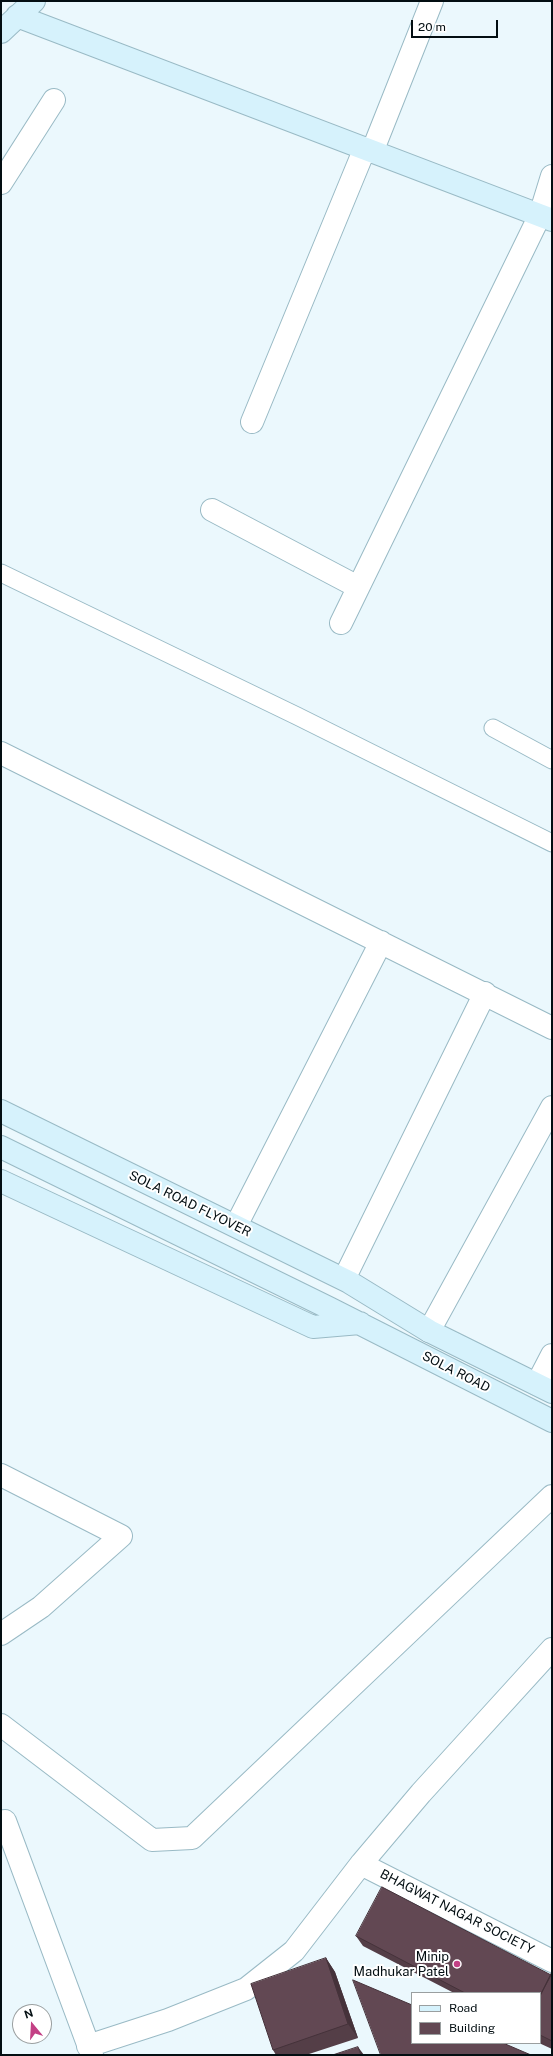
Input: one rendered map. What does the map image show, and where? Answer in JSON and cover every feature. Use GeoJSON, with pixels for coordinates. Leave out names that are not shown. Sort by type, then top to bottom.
{"type":"FeatureCollection","features":[{"type":"Feature","properties":{"kind":"street"},"geometry":{"type":"LineString","coordinates":[[1,32],[34,1]]}},
{"type":"Feature","properties":{"kind":"street"},"geometry":{"type":"LineString","coordinates":[[252,422],[432,1]]}},
{"type":"Feature","properties":{"kind":"street"},"geometry":{"type":"LineString","coordinates":[[17,16],[546,218]]}},
{"type":"Feature","properties":{"kind":"street"},"geometry":{"type":"LineString","coordinates":[[1,183],[54,100]]}},
{"type":"Feature","properties":{"kind":"street"},"geometry":{"type":"LineString","coordinates":[[341,623],[546,218],[552,176]]}},
{"type":"Feature","properties":{"kind":"street"},"geometry":{"type":"LineString","coordinates":[[212,510],[358,587]]}},
{"type":"Feature","properties":{"kind":"street"},"geometry":{"type":"LineString","coordinates":[[1,754],[485,993],[552,1028]]}},
{"type":"Feature","properties":{"kind":"street"},"geometry":{"type":"LineString","coordinates":[[241,1216],[381,942]]}},
{"type":"Feature","properties":{"kind":"street"},"geometry":{"type":"LineString","coordinates":[[1,1098],[241,1216],[349,1275],[485,993]]}},
{"type":"Feature","properties":{"kind":"street"},"geometry":{"type":"LineString","coordinates":[[430,1331],[552,1107]]}},
{"type":"Feature","properties":{"kind":"street","name":"SOLA ROAD FLYOVER"},"geometry":{"type":"LineString","coordinates":[[1,1111],[349,1275],[378,1299]]}},
{"type":"Feature","properties":{"kind":"street"},"geometry":{"type":"LineString","coordinates":[[1,1147],[360,1323]]}},
{"type":"Feature","properties":{"kind":"street"},"geometry":{"type":"LineString","coordinates":[[1,1181],[313,1327],[360,1323]]}},
{"type":"Feature","properties":{"kind":"street","name":"SOLA ROAD"},"geometry":{"type":"LineString","coordinates":[[378,1299],[430,1331],[544,1388]]}},
{"type":"Feature","properties":{"kind":"street","name":"SOLA ROAD"},"geometry":{"type":"LineString","coordinates":[[360,1323],[552,1421]]}},
{"type":"Feature","properties":{"kind":"street"},"geometry":{"type":"LineString","coordinates":[[544,1388],[552,1355]]}},
{"type":"Feature","properties":{"kind":"street"},"geometry":{"type":"LineString","coordinates":[[1,1475],[121,1536],[41,1606],[1,1634]]}},
{"type":"Feature","properties":{"kind":"street"},"geometry":{"type":"LineString","coordinates":[[1,1725],[152,1840],[192,1838],[552,1496]]}},
{"type":"Feature","properties":{"kind":"street"},"geometry":{"type":"LineString","coordinates":[[1,1822],[5,1820],[90,2050],[246,1989],[294,1951],[361,1864],[421,1793],[552,1649]]}},
{"type":"Feature","properties":{"kind":"street","name":"BHAGWAT NAGAR SOCIETY"},"geometry":{"type":"LineString","coordinates":[[361,1864],[552,1961]]}},
{"type":"Feature","properties":{"kind":"lane"},"geometry":{"type":"LineString","coordinates":[[1,573],[297,716],[552,843]]}},
{"type":"Feature","properties":{"kind":"lane"},"geometry":{"type":"LineString","coordinates":[[493,728],[552,760]]}},
{"type":"Feature","properties":{"kind":"building","name":"Minip Madhukar Patel"},"geometry":{"type":"Polygon","coordinates":[[[382,1887],[551,1975],[541,1994],[541,1992],[463,1992],[356,1936],[382,1887]]]}},
{"type":"Feature","properties":{"kind":"building"},"geometry":{"type":"Polygon","coordinates":[[[326,1958],[348,2024],[273,2050],[251,1984],[326,1958]]]}},
{"type":"Feature","properties":{"kind":"building"},"geometry":{"type":"Polygon","coordinates":[[[552,1972],[552,2041],[541,2036],[541,1994],[552,1972]]]}},
{"type":"Feature","properties":{"kind":"building"},"geometry":{"type":"Polygon","coordinates":[[[353,1980],[411,2005],[411,2044],[505,2044],[531,2055],[381,2055],[353,1980]]]}},
{"type":"Feature","properties":{"kind":"building"},"geometry":{"type":"Polygon","coordinates":[[[358,2047],[361,2055],[333,2055],[358,2047]]]}},
{"type":"Feature","properties":{"kind":"place","name":"Minip Madhukar Patel"},"geometry":{"type":"Point","coordinates":[457,1964]}}]}
